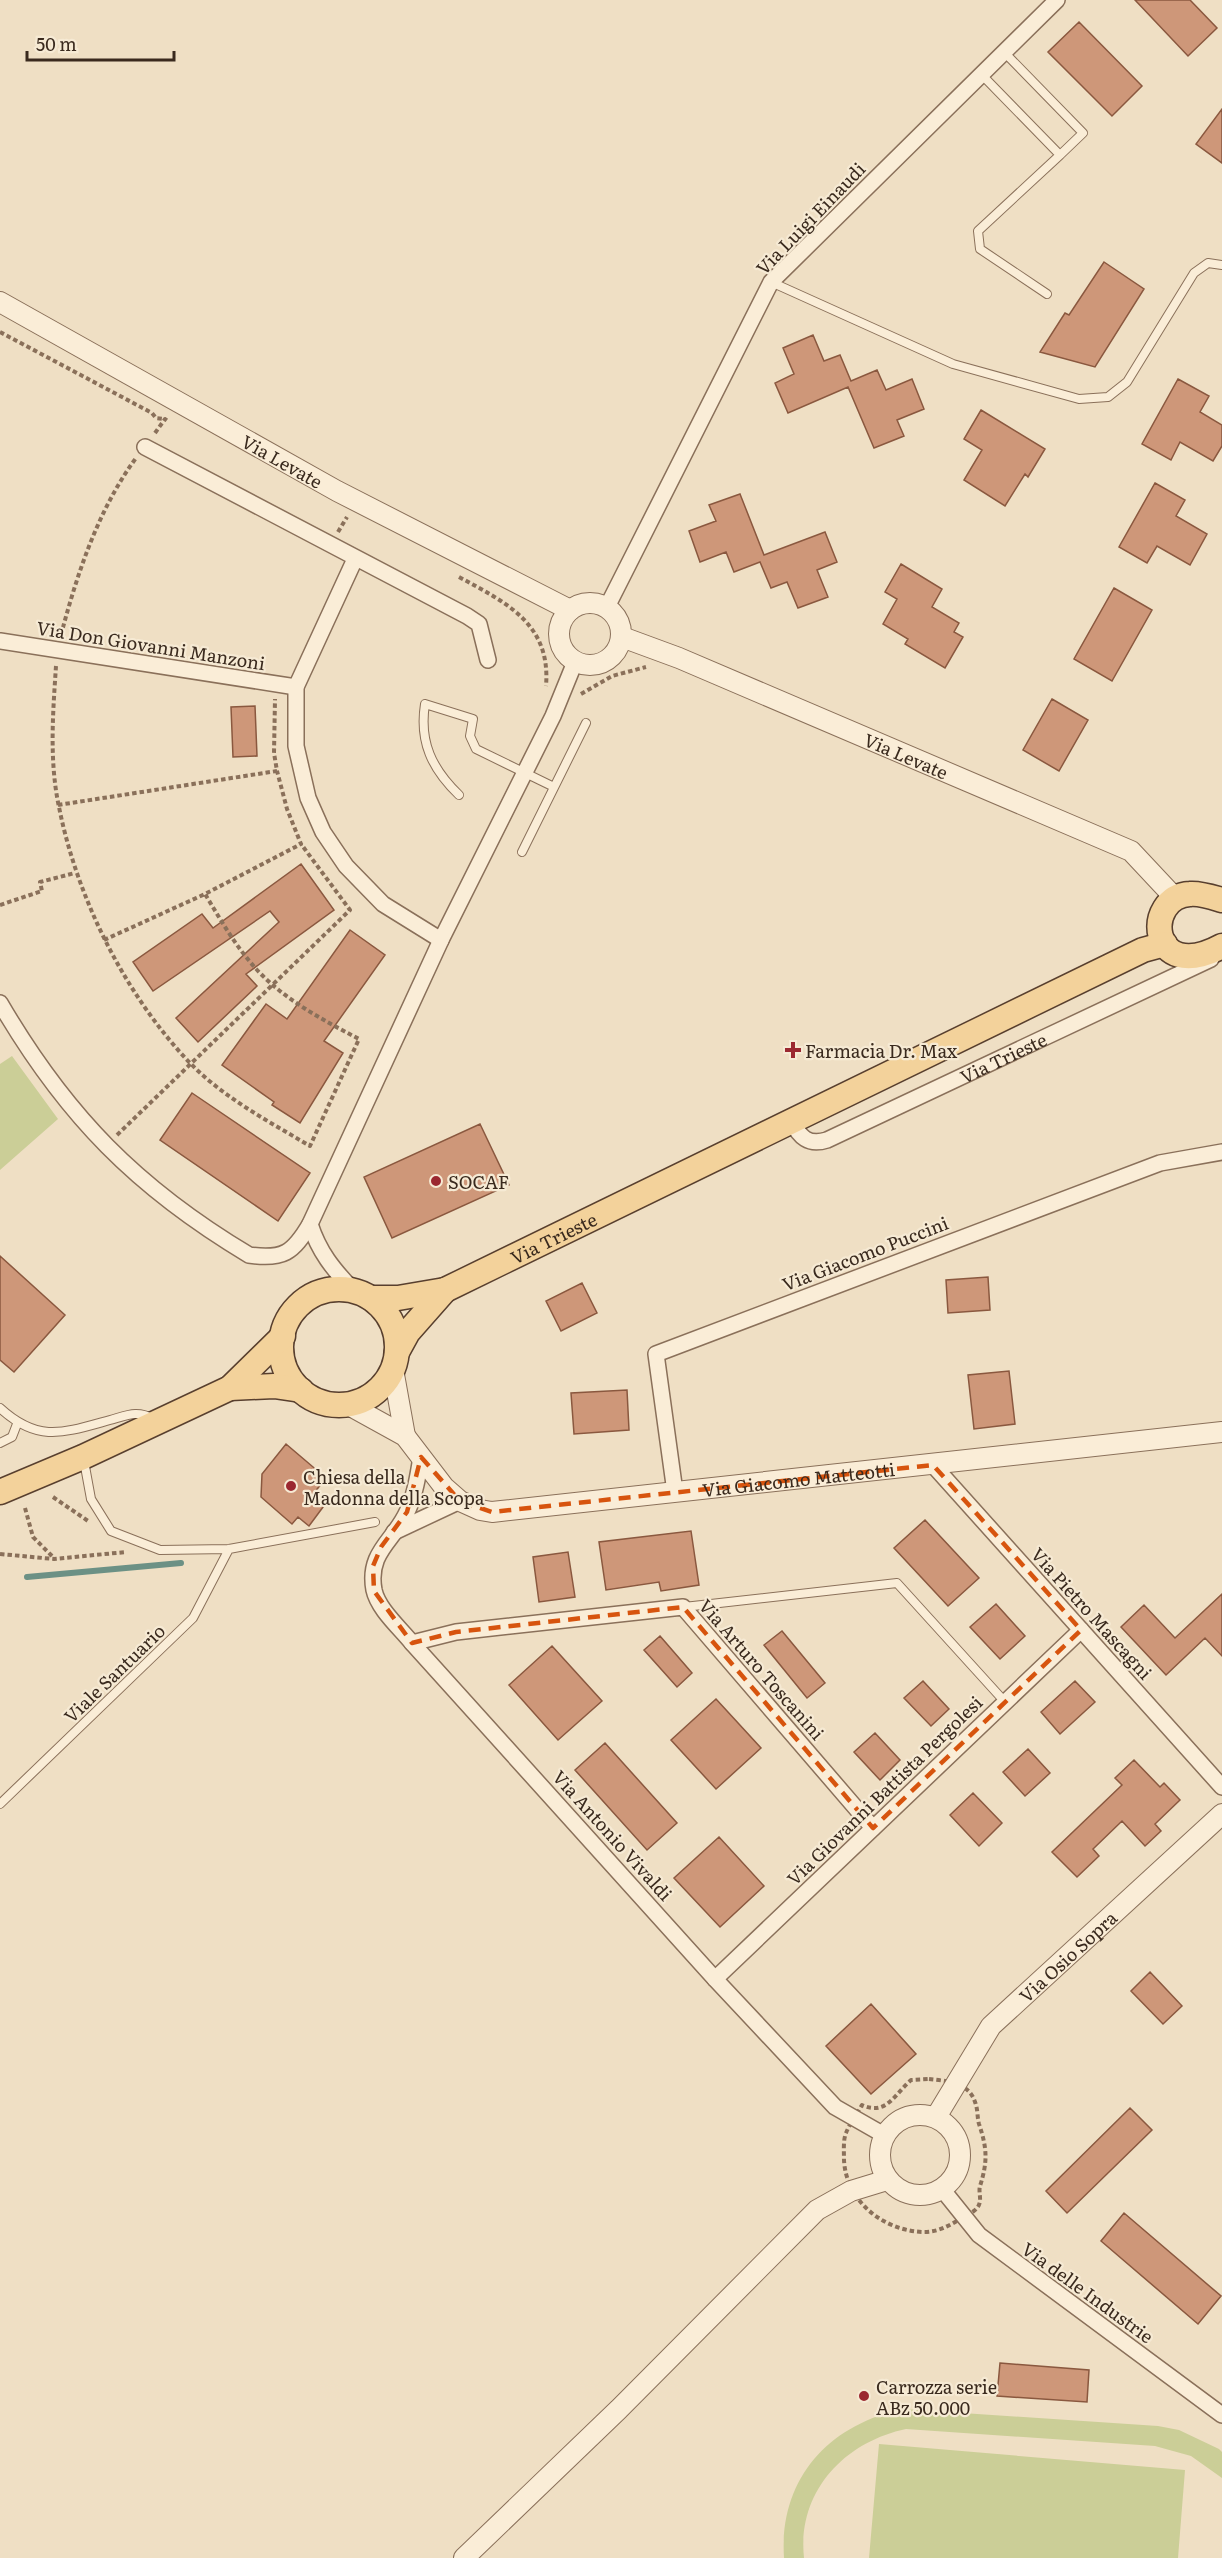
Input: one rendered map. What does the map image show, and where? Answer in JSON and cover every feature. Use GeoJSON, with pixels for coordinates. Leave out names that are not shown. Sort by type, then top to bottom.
{"type":"FeatureCollection","features":[{"type":"Feature","properties":{"kind":"main road"},"geometry":{"type":"LineString","coordinates":[[1222,900],[1190,894],[1175,898],[1165,907],[1159,922],[1165,944],[1172,951],[1190,958],[1199,957],[1222,946]]}},
{"type":"Feature","properties":{"kind":"main road","name":"Via Trieste"},"geometry":{"type":"LineString","coordinates":[[445,1290],[1143,950],[1165,944]]}},
{"type":"Feature","properties":{"kind":"main road"},"geometry":{"type":"LineString","coordinates":[[0,1492],[83,1457],[230,1388],[282,1336],[291,1314],[308,1298],[329,1289],[398,1298],[445,1290]]}},
{"type":"Feature","properties":{"kind":"main road"},"geometry":{"type":"LineString","coordinates":[[230,1388],[265,1386],[301,1390],[322,1402],[346,1404],[371,1395],[384,1384],[408,1332],[445,1290]]}},
{"type":"Feature","properties":{"kind":"main road"},"geometry":{"type":"LineString","coordinates":[[362,1294],[391,1321],[395,1331],[395,1360]]}},
{"type":"Feature","properties":{"kind":"main road"},"geometry":{"type":"LineString","coordinates":[[282,1336],[285,1365],[301,1390]]}},
{"type":"Feature","properties":{"kind":"street","name":"Via Luigi Einaudi"},"geometry":{"type":"LineString","coordinates":[[607,607],[771,282],[980,73],[1057,0]]}},
{"type":"Feature","properties":{"kind":"street","name":"Via Levate"},"geometry":{"type":"LineString","coordinates":[[0,303],[337,490],[570,610]]}},
{"type":"Feature","properties":{"kind":"street"},"geometry":{"type":"LineString","coordinates":[[145,447],[478,624],[488,660]]}},
{"type":"Feature","properties":{"kind":"street"},"geometry":{"type":"LineString","coordinates":[[355,559],[296,687],[296,746],[308,798],[323,832],[361,885],[384,904],[441,940]]}},
{"type":"Feature","properties":{"kind":"street"},"geometry":{"type":"LineString","coordinates":[[594,603],[607,607],[618,620],[622,637],[620,646],[609,660],[592,666],[575,662],[561,647],[559,637],[563,618],[570,610],[581,604],[594,603]]}},
{"type":"Feature","properties":{"kind":"street","name":"Via Levate"},"geometry":{"type":"LineString","coordinates":[[622,637],[690,663],[1131,851],[1175,898]]}},
{"type":"Feature","properties":{"kind":"street","name":"Via Don Giovanni Manzoni"},"geometry":{"type":"LineString","coordinates":[[0,641],[296,687]]}},
{"type":"Feature","properties":{"kind":"street"},"geometry":{"type":"LineString","coordinates":[[0,1003],[31,1057],[67,1105],[105,1146],[156,1194],[249,1255],[267,1258],[282,1255],[297,1245],[310,1224],[441,940],[553,716],[575,662]]}},
{"type":"Feature","properties":{"kind":"street","name":"Via Trieste"},"geometry":{"type":"LineString","coordinates":[[791,1121],[805,1140],[815,1143],[826,1140],[1222,955]]}},
{"type":"Feature","properties":{"kind":"street","name":"Via Giacomo Puccini"},"geometry":{"type":"LineString","coordinates":[[675,1492],[656,1354],[1160,1163],[1222,1152]]}},
{"type":"Feature","properties":{"kind":"street"},"geometry":{"type":"LineString","coordinates":[[310,1224],[318,1247],[331,1268],[362,1294]]}},
{"type":"Feature","properties":{"kind":"street"},"geometry":{"type":"LineString","coordinates":[[395,1360],[405,1436]]}},
{"type":"Feature","properties":{"kind":"street"},"geometry":{"type":"LineString","coordinates":[[346,1404],[405,1436]]}},
{"type":"Feature","properties":{"kind":"street","name":"Via Giacomo Matteotti"},"geometry":{"type":"LineString","coordinates":[[405,1436],[444,1487],[460,1501],[492,1512],[1222,1432]]}},
{"type":"Feature","properties":{"kind":"street","name":"Via Antonio Vivaldi"},"geometry":{"type":"LineString","coordinates":[[421,1457],[418,1480],[407,1512],[381,1547],[373,1566],[374,1591],[382,1605],[412,1643],[715,1979],[835,2107],[884,2135]]}},
{"type":"Feature","properties":{"kind":"street","name":"Via Pietro Mascagni"},"geometry":{"type":"LineString","coordinates":[[933,1465],[1222,1787]]}},
{"type":"Feature","properties":{"kind":"street"},"geometry":{"type":"LineString","coordinates":[[394,1532],[460,1501]]}},
{"type":"Feature","properties":{"kind":"street","name":"Via Arturo Toscanini"},"geometry":{"type":"LineString","coordinates":[[412,1643],[456,1632],[683,1607],[873,1828]]}},
{"type":"Feature","properties":{"kind":"street","name":"Via Giovanni Battista Pergolesi"},"geometry":{"type":"LineString","coordinates":[[715,1979],[1081,1630]]}},
{"type":"Feature","properties":{"kind":"street","name":"Via Osio Sopra"},"geometry":{"type":"LineString","coordinates":[[936,2118],[991,2026],[1222,1814]]}},
{"type":"Feature","properties":{"kind":"street"},"geometry":{"type":"LineString","coordinates":[[925,2114],[936,2118],[955,2134],[960,2158],[957,2170],[942,2189],[931,2194],[907,2193],[887,2180],[879,2158],[884,2135],[891,2125],[907,2116],[925,2114]]}},
{"type":"Feature","properties":{"kind":"street"},"geometry":{"type":"LineString","coordinates":[[464,2558],[620,2409],[817,2210],[851,2191],[887,2180]]}},
{"type":"Feature","properties":{"kind":"street","name":"Via delle Industrie"},"geometry":{"type":"LineString","coordinates":[[942,2189],[962,2218],[978,2235],[1222,2415]]}},
{"type":"Feature","properties":{"kind":"lane"},"geometry":{"type":"LineString","coordinates":[[1003,51],[1083,133],[978,231],[980,249],[1047,294]]}},
{"type":"Feature","properties":{"kind":"lane"},"geometry":{"type":"LineString","coordinates":[[980,73],[1060,155]]}},
{"type":"Feature","properties":{"kind":"lane"},"geometry":{"type":"LineString","coordinates":[[771,282],[953,364],[1079,399],[1108,397],[1128,382],[1194,273],[1209,263],[1222,265]]}},
{"type":"Feature","properties":{"kind":"lane"},"geometry":{"type":"LineString","coordinates":[[459,795],[439,774],[427,750],[422,730],[425,705],[473,719],[470,736],[476,748],[554,787]]}},
{"type":"Feature","properties":{"kind":"lane"},"geometry":{"type":"LineString","coordinates":[[522,852],[586,723]]}},
{"type":"Feature","properties":{"kind":"lane"},"geometry":{"type":"LineString","coordinates":[[0,1408],[17,1424],[37,1432],[58,1431],[140,1412],[159,1421]]}},
{"type":"Feature","properties":{"kind":"lane"},"geometry":{"type":"LineString","coordinates":[[0,1443],[12,1437],[17,1424]]}},
{"type":"Feature","properties":{"kind":"lane"},"geometry":{"type":"LineString","coordinates":[[83,1457],[91,1498],[111,1531],[160,1550],[229,1549],[375,1522]]}},
{"type":"Feature","properties":{"kind":"lane","name":"Viale Santuario"},"geometry":{"type":"LineString","coordinates":[[0,1804],[193,1618],[229,1549]]}},
{"type":"Feature","properties":{"kind":"lane"},"geometry":{"type":"LineString","coordinates":[[683,1607],[897,1583],[1005,1702]]}},
{"type":"Feature","properties":{"kind":"path"},"geometry":{"type":"LineString","coordinates":[[0,332],[156,418],[165,419]]}},
{"type":"Feature","properties":{"kind":"path"},"geometry":{"type":"LineString","coordinates":[[105,1146],[274,986],[350,910],[301,844],[280,790],[274,753],[274,684]]}},
{"type":"Feature","properties":{"kind":"path"},"geometry":{"type":"LineString","coordinates":[[58,805],[277,771]]}},
{"type":"Feature","properties":{"kind":"path"},"geometry":{"type":"LineString","coordinates":[[104,940],[205,894],[301,844]]}},
{"type":"Feature","properties":{"kind":"path"},"geometry":{"type":"LineString","coordinates":[[0,905],[42,891],[40,882],[75,873]]}},
{"type":"Feature","properties":{"kind":"path"},"geometry":{"type":"LineString","coordinates":[[205,894],[251,964],[274,986],[317,1017],[359,1040]]}},
{"type":"Feature","properties":{"kind":"path"},"geometry":{"type":"LineString","coordinates":[[53,1497],[82,1518],[111,1531]]}},
{"type":"Feature","properties":{"kind":"path"},"geometry":{"type":"LineString","coordinates":[[25,1508],[33,1537],[54,1558]]}},
{"type":"Feature","properties":{"kind":"path"},"geometry":{"type":"LineString","coordinates":[[0,1554],[54,1558],[160,1550]]}},
{"type":"Feature","properties":{"kind":"path"},"geometry":{"type":"LineString","coordinates":[[929,2079],[958,2084],[974,2098],[978,2121],[986,2143],[984,2177],[979,2195],[981,2201],[977,2208],[946,2228],[924,2232],[892,2224],[865,2208],[851,2191],[845,2169],[845,2134],[862,2105],[873,2110],[883,2108],[911,2080],[929,2079]]}},
{"type":"Feature","properties":{"kind":"highlighted area"},"geometry":{"type":"Polygon","coordinates":[[[421,1457],[460,1501],[492,1512],[933,1465],[1081,1630],[873,1828],[683,1607],[456,1632],[412,1643],[374,1591],[373,1566],[381,1547],[407,1512],[421,1457]]]}},
{"type":"Feature","properties":{"kind":"green space"},"geometry":{"type":"Polygon","coordinates":[[[12,1056],[58,1119],[0,1170],[0,1064],[12,1056]]]}},
{"type":"Feature","properties":{"kind":"green space"},"geometry":{"type":"Polygon","coordinates":[[[903,2409],[1158,2426],[1179,2430],[1222,2452],[1222,2478],[1191,2456],[1155,2446],[906,2429],[863,2445],[829,2474],[808,2512],[804,2534],[804,2558],[784,2558],[785,2530],[790,2504],[800,2480],[813,2460],[831,2442],[852,2428],[876,2417],[903,2409]]]}},
{"type":"Feature","properties":{"kind":"green space"},"geometry":{"type":"Polygon","coordinates":[[[879,2444],[1185,2470],[1178,2558],[869,2558],[879,2444]]]}},
{"type":"Feature","properties":{"kind":"building"},"geometry":{"type":"Polygon","coordinates":[[[1135,0],[1190,0],[1217,28],[1188,56],[1135,0]]]}},
{"type":"Feature","properties":{"kind":"building"},"geometry":{"type":"Polygon","coordinates":[[[1079,22],[1142,86],[1112,116],[1048,52],[1079,22]]]}},
{"type":"Feature","properties":{"kind":"building"},"geometry":{"type":"Polygon","coordinates":[[[1222,109],[1222,163],[1196,144],[1222,109]]]}},
{"type":"Feature","properties":{"kind":"building"},"geometry":{"type":"Polygon","coordinates":[[[1104,262],[1144,289],[1095,367],[1040,352],[1065,313],[1069,315],[1104,262]]]}},
{"type":"Feature","properties":{"kind":"building"},"geometry":{"type":"Polygon","coordinates":[[[813,335],[824,361],[840,355],[851,381],[877,370],[886,390],[912,379],[924,409],[897,420],[904,436],[874,448],[848,387],[788,413],[775,383],[794,374],[783,348],[813,335]]]}},
{"type":"Feature","properties":{"kind":"building"},"geometry":{"type":"Polygon","coordinates":[[[1178,379],[1209,396],[1200,412],[1222,425],[1222,446],[1213,461],[1180,442],[1171,460],[1142,444],[1178,379]]]}},
{"type":"Feature","properties":{"kind":"building"},"geometry":{"type":"Polygon","coordinates":[[[981,410],[1045,449],[1028,477],[1025,474],[1005,506],[964,480],[982,450],[964,439],[981,410]]]}},
{"type":"Feature","properties":{"kind":"building"},"geometry":{"type":"Polygon","coordinates":[[[1155,483],[1185,500],[1176,516],[1207,534],[1190,565],[1157,546],[1147,563],[1119,547],[1155,483]]]}},
{"type":"Feature","properties":{"kind":"building"},"geometry":{"type":"Polygon","coordinates":[[[740,494],[764,555],[825,532],[837,562],[817,570],[828,597],[798,608],[787,582],[771,588],[760,562],[734,572],[726,552],[700,562],[689,531],[716,521],[709,505],[740,494]]]}},
{"type":"Feature","properties":{"kind":"building"},"geometry":{"type":"Polygon","coordinates":[[[901,564],[942,589],[932,607],[959,623],[954,632],[963,637],[945,668],[905,644],[908,639],[883,624],[897,599],[885,592],[901,564]]]}},
{"type":"Feature","properties":{"kind":"building"},"geometry":{"type":"Polygon","coordinates":[[[1114,588],[1152,610],[1112,681],[1074,659],[1114,588]]]}},
{"type":"Feature","properties":{"kind":"building"},"geometry":{"type":"Polygon","coordinates":[[[1052,699],[1088,720],[1059,771],[1023,750],[1052,699]]]}},
{"type":"Feature","properties":{"kind":"building"},"geometry":{"type":"Polygon","coordinates":[[[255,706],[257,756],[233,757],[231,707],[255,706]]]}},
{"type":"Feature","properties":{"kind":"building"},"geometry":{"type":"Polygon","coordinates":[[[301,864],[334,910],[246,974],[257,986],[198,1042],[176,1018],[279,922],[270,911],[153,991],[133,962],[202,914],[213,928],[301,864]]]}},
{"type":"Feature","properties":{"kind":"building"},"geometry":{"type":"Polygon","coordinates":[[[350,930],[385,955],[324,1041],[343,1053],[300,1123],[272,1105],[274,1102],[222,1065],[266,1004],[287,1019],[350,930]]]}},
{"type":"Feature","properties":{"kind":"building"},"geometry":{"type":"Polygon","coordinates":[[[192,1093],[310,1173],[278,1221],[160,1140],[192,1093]]]}},
{"type":"Feature","properties":{"kind":"building","name":"SOCAF"},"geometry":{"type":"Polygon","coordinates":[[[480,1124],[509,1185],[392,1238],[364,1177],[480,1124]]]}},
{"type":"Feature","properties":{"kind":"building"},"geometry":{"type":"Polygon","coordinates":[[[0,1256],[65,1315],[14,1372],[0,1360],[0,1256]]]}},
{"type":"Feature","properties":{"kind":"building"},"geometry":{"type":"Polygon","coordinates":[[[988,1277],[990,1310],[948,1313],[946,1280],[988,1277]]]}},
{"type":"Feature","properties":{"kind":"building"},"geometry":{"type":"Polygon","coordinates":[[[582,1283],[597,1313],[561,1331],[546,1301],[582,1283]]]}},
{"type":"Feature","properties":{"kind":"building"},"geometry":{"type":"Polygon","coordinates":[[[1009,1371],[1015,1424],[974,1429],[968,1375],[1009,1371]]]}},
{"type":"Feature","properties":{"kind":"building"},"geometry":{"type":"Polygon","coordinates":[[[627,1390],[629,1430],[574,1434],[571,1393],[627,1390]]]}},
{"type":"Feature","properties":{"kind":"building","name":"Chiesa della Madonna della Scopa"},"geometry":{"type":"Polygon","coordinates":[[[286,1444],[326,1478],[314,1493],[326,1503],[309,1526],[298,1517],[292,1524],[261,1497],[262,1474],[286,1444]]]}},
{"type":"Feature","properties":{"kind":"building"},"geometry":{"type":"Polygon","coordinates":[[[925,1520],[979,1578],[948,1606],[894,1548],[925,1520]]]}},
{"type":"Feature","properties":{"kind":"building"},"geometry":{"type":"Polygon","coordinates":[[[691,1531],[699,1585],[661,1591],[659,1582],[606,1590],[599,1542],[691,1531]]]}},
{"type":"Feature","properties":{"kind":"building"},"geometry":{"type":"Polygon","coordinates":[[[568,1552],[575,1597],[539,1602],[533,1557],[568,1552]]]}},
{"type":"Feature","properties":{"kind":"building"},"geometry":{"type":"Polygon","coordinates":[[[1222,1594],[1222,1656],[1205,1638],[1166,1675],[1121,1627],[1144,1605],[1175,1638],[1222,1594]]]}},
{"type":"Feature","properties":{"kind":"building"},"geometry":{"type":"Polygon","coordinates":[[[996,1604],[1025,1636],[1000,1659],[970,1627],[996,1604]]]}},
{"type":"Feature","properties":{"kind":"building"},"geometry":{"type":"Polygon","coordinates":[[[782,1631],[825,1683],[807,1698],[764,1645],[782,1631]]]}},
{"type":"Feature","properties":{"kind":"building"},"geometry":{"type":"Polygon","coordinates":[[[660,1636],[692,1673],[677,1687],[644,1650],[660,1636]]]}},
{"type":"Feature","properties":{"kind":"building"},"geometry":{"type":"Polygon","coordinates":[[[552,1646],[602,1701],[558,1740],[509,1685],[552,1646]]]}},
{"type":"Feature","properties":{"kind":"building"},"geometry":{"type":"Polygon","coordinates":[[[923,1681],[949,1709],[931,1726],[904,1698],[923,1681]]]}},
{"type":"Feature","properties":{"kind":"building"},"geometry":{"type":"Polygon","coordinates":[[[1075,1681],[1095,1702],[1060,1734],[1041,1712],[1075,1681]]]}},
{"type":"Feature","properties":{"kind":"building"},"geometry":{"type":"Polygon","coordinates":[[[716,1699],[761,1748],[716,1789],[671,1740],[716,1699]]]}},
{"type":"Feature","properties":{"kind":"building"},"geometry":{"type":"Polygon","coordinates":[[[875,1733],[900,1760],[880,1780],[854,1752],[875,1733]]]}},
{"type":"Feature","properties":{"kind":"building"},"geometry":{"type":"Polygon","coordinates":[[[605,1743],[677,1823],[647,1850],[575,1770],[605,1743]]]}},
{"type":"Feature","properties":{"kind":"building"},"geometry":{"type":"Polygon","coordinates":[[[1028,1749],[1050,1773],[1025,1796],[1003,1772],[1028,1749]]]}},
{"type":"Feature","properties":{"kind":"building"},"geometry":{"type":"Polygon","coordinates":[[[1134,1760],[1160,1787],[1164,1783],[1180,1800],[1155,1824],[1161,1831],[1145,1846],[1122,1821],[1093,1849],[1099,1856],[1077,1877],[1052,1852],[1122,1785],[1115,1778],[1134,1760]]]}},
{"type":"Feature","properties":{"kind":"building"},"geometry":{"type":"Polygon","coordinates":[[[973,1793],[1002,1823],[979,1846],[950,1815],[973,1793]]]}},
{"type":"Feature","properties":{"kind":"building"},"geometry":{"type":"Polygon","coordinates":[[[719,1837],[764,1886],[720,1927],[674,1878],[719,1837]]]}},
{"type":"Feature","properties":{"kind":"building"},"geometry":{"type":"Polygon","coordinates":[[[1150,1972],[1182,2006],[1163,2024],[1131,1991],[1150,1972]]]}},
{"type":"Feature","properties":{"kind":"building"},"geometry":{"type":"Polygon","coordinates":[[[871,2004],[916,2054],[871,2094],[826,2046],[871,2004]]]}},
{"type":"Feature","properties":{"kind":"building"},"geometry":{"type":"Polygon","coordinates":[[[1130,2108],[1152,2130],[1067,2213],[1046,2191],[1130,2108]]]}},
{"type":"Feature","properties":{"kind":"building"},"geometry":{"type":"Polygon","coordinates":[[[1124,2213],[1221,2296],[1198,2324],[1101,2241],[1124,2213]]]}},
{"type":"Feature","properties":{"kind":"building"},"geometry":{"type":"Polygon","coordinates":[[[1000,2363],[1089,2370],[1087,2402],[997,2396],[1000,2363]]]}},
{"type":"Feature","properties":{"kind":"waterway"},"geometry":{"type":"LineString","coordinates":[[27,1577],[181,1563]]}},
{"type":"Feature","properties":{"kind":"place","name":"Farmacia Dr. Max"},"geometry":{"type":"Point","coordinates":[793,1050]}},
{"type":"Feature","properties":{"kind":"place","name":"SOCAF"},"geometry":{"type":"Point","coordinates":[436,1181]}},
{"type":"Feature","properties":{"kind":"place","name":"Chiesa della Madonna della Scopa"},"geometry":{"type":"Point","coordinates":[291,1486]}},
{"type":"Feature","properties":{"kind":"place","name":"Carrozza serie ABz 50.000"},"geometry":{"type":"Point","coordinates":[864,2396]}}]}
